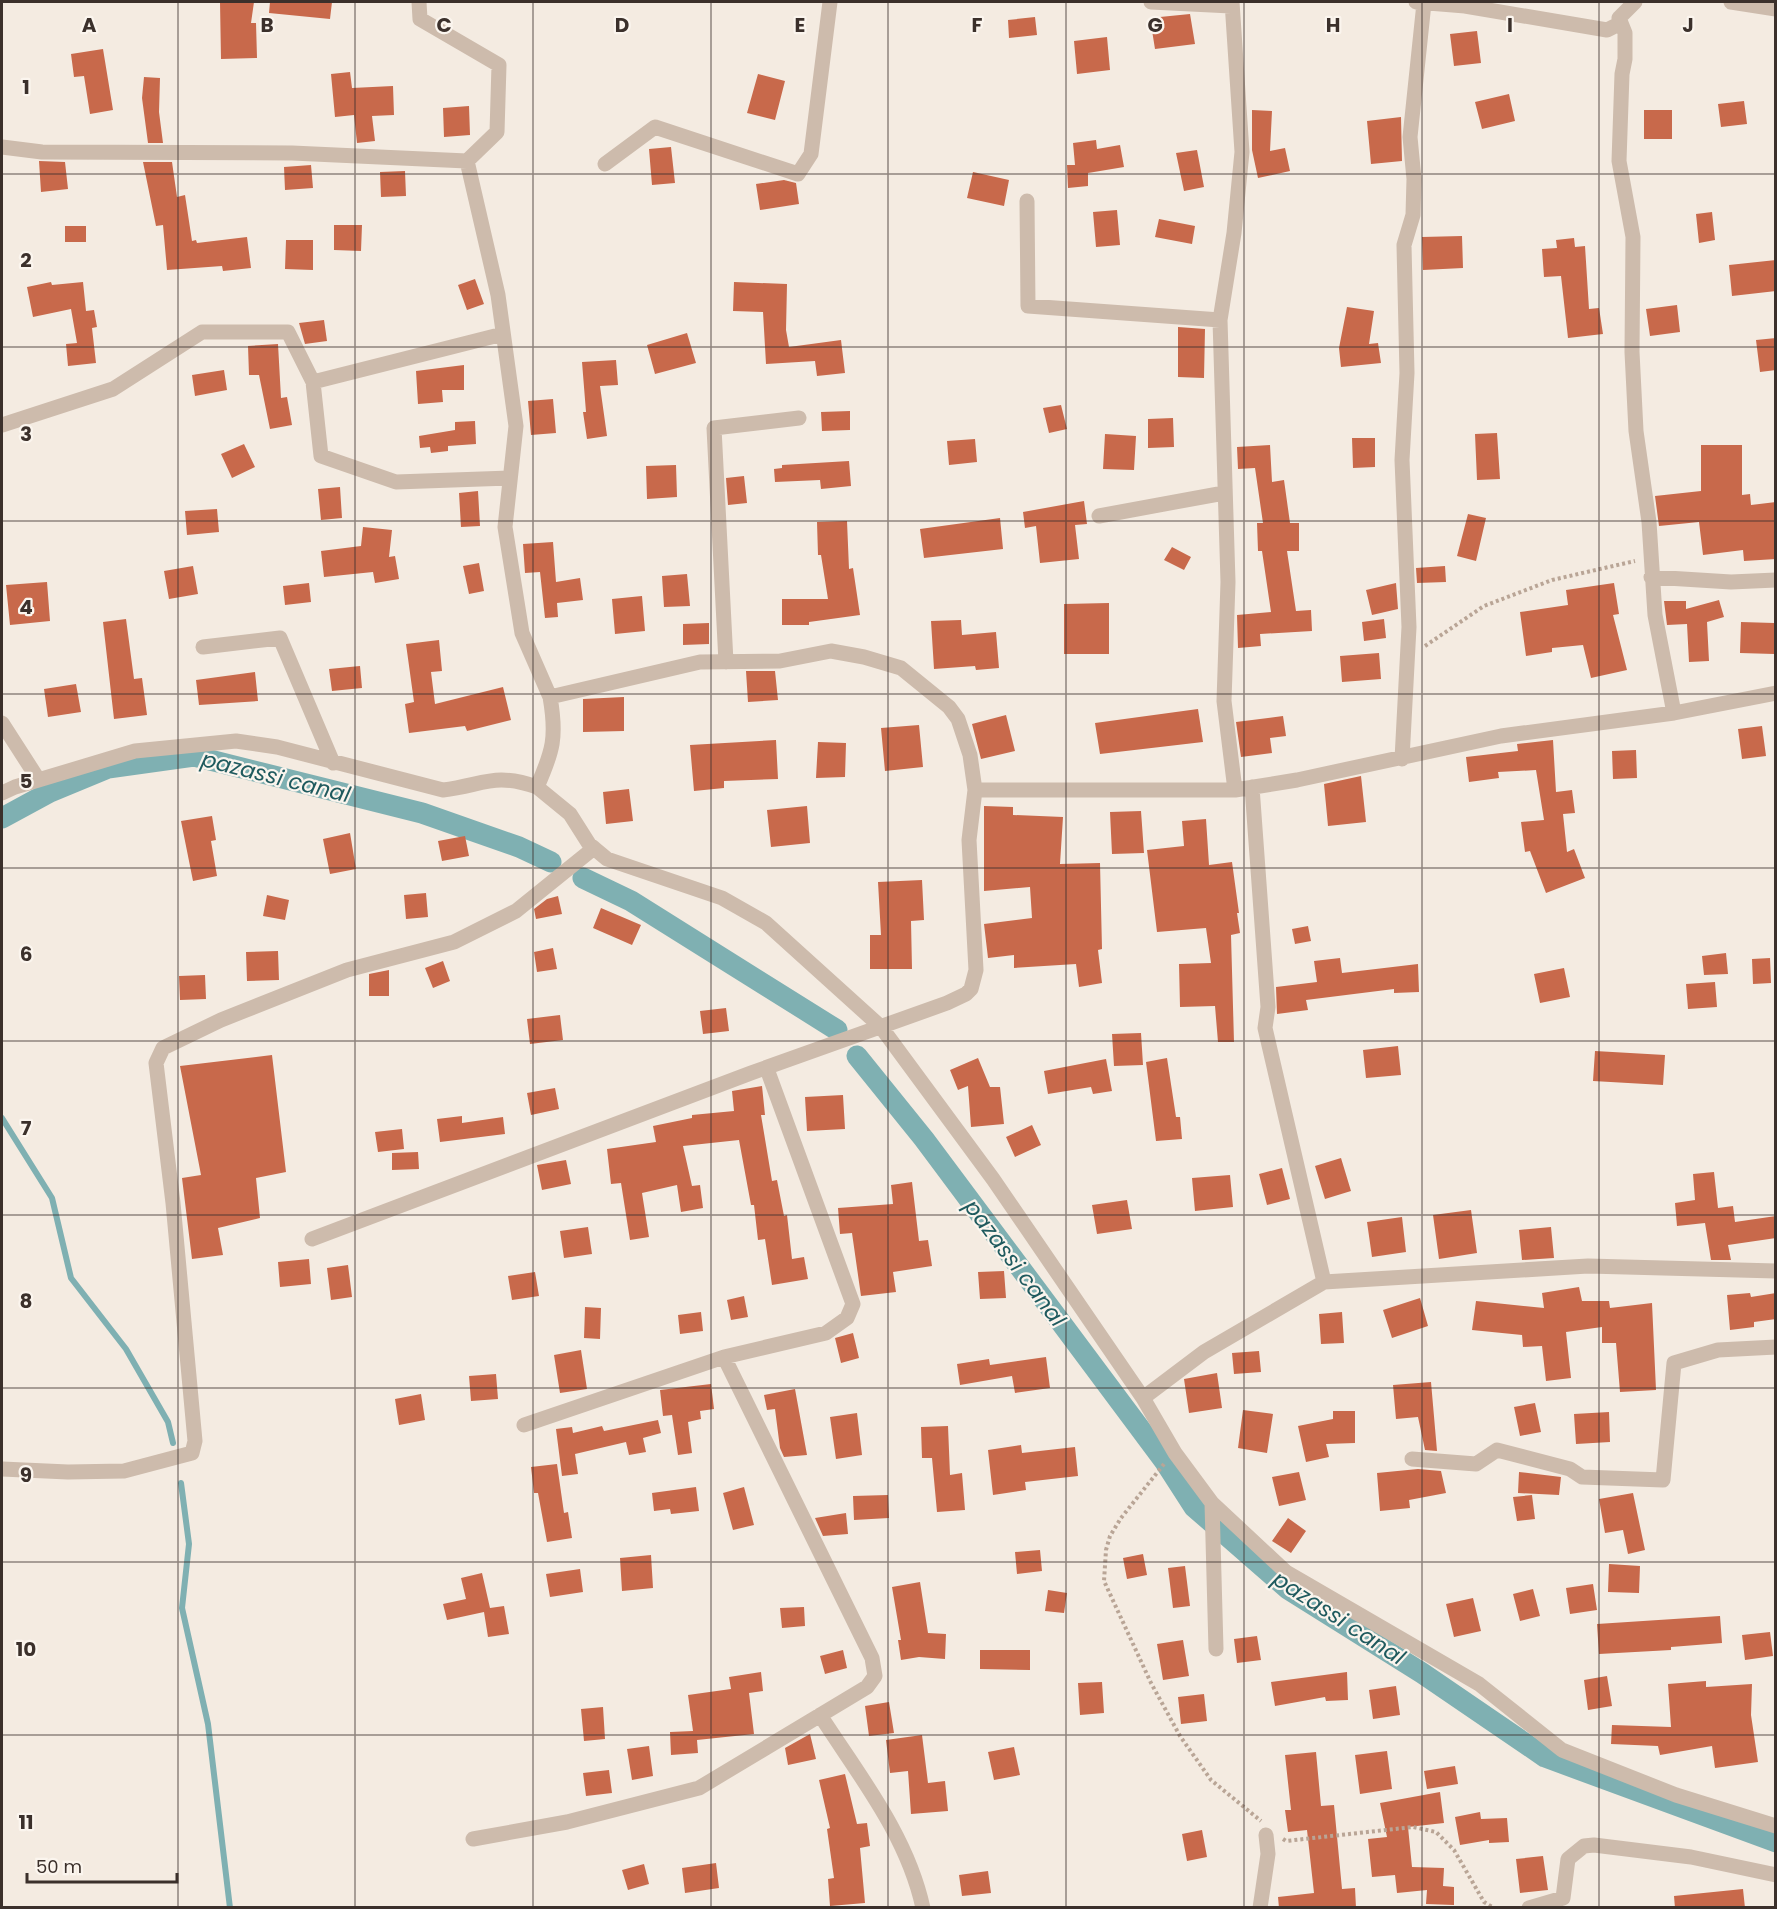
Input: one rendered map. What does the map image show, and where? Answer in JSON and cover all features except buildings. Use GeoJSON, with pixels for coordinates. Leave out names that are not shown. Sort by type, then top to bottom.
{"type":"FeatureCollection","features":[{"type":"Feature","properties":{"kind":"street"},"geometry":{"type":"LineString","coordinates":[[2,147],[42,152],[292,153],[467,161],[497,132],[499,65],[420,19],[419,2]]}},
{"type":"Feature","properties":{"kind":"street"},"geometry":{"type":"LineString","coordinates":[[605,164],[656,127],[798,174],[811,154],[830,2]]}},
{"type":"Feature","properties":{"kind":"street"},"geometry":{"type":"LineString","coordinates":[[1151,2],[1231,4],[1242,152],[1234,233],[1220,321],[1228,582],[1224,701],[1235,790]]}},
{"type":"Feature","properties":{"kind":"street"},"geometry":{"type":"LineString","coordinates":[[1402,759],[1409,627],[1402,460],[1407,373],[1404,245],[1413,214],[1414,179],[1410,137],[1420,2],[1465,6],[1607,30],[1619,24],[1619,18],[1635,2]]}},
{"type":"Feature","properties":{"kind":"street"},"geometry":{"type":"LineString","coordinates":[[1731,2],[1776,9]]}},
{"type":"Feature","properties":{"kind":"street"},"geometry":{"type":"LineString","coordinates":[[1619,18],[1624,33],[1625,59],[1622,74],[1619,161],[1633,237],[1634,400],[1638,447],[1646,492],[1656,625],[1674,713]]}},
{"type":"Feature","properties":{"kind":"street"},"geometry":{"type":"LineString","coordinates":[[467,161],[498,295],[516,426],[506,527],[522,633],[550,697],[556,728],[549,759],[537,787]]}},
{"type":"Feature","properties":{"kind":"street"},"geometry":{"type":"LineString","coordinates":[[1027,201],[1028,306],[1220,321]]}},
{"type":"Feature","properties":{"kind":"street"},"geometry":{"type":"LineString","coordinates":[[2,425],[113,389],[202,333],[288,332],[313,382],[321,456],[396,482],[510,478]]}},
{"type":"Feature","properties":{"kind":"street"},"geometry":{"type":"LineString","coordinates":[[313,382],[503,334]]}},
{"type":"Feature","properties":{"kind":"street"},"geometry":{"type":"LineString","coordinates":[[726,662],[714,429],[799,418]]}},
{"type":"Feature","properties":{"kind":"street"},"geometry":{"type":"LineString","coordinates":[[1099,516],[1224,493]]}},
{"type":"Feature","properties":{"kind":"street"},"geometry":{"type":"LineString","coordinates":[[1651,577],[1731,582],[1776,580]]}},
{"type":"Feature","properties":{"kind":"street"},"geometry":{"type":"LineString","coordinates":[[203,646],[280,638],[333,763]]}},
{"type":"Feature","properties":{"kind":"street"},"geometry":{"type":"LineString","coordinates":[[312,1239],[751,1072],[766,1069],[960,998],[971,989],[975,980],[975,912],[969,840],[975,790],[970,754],[958,719],[949,707],[901,668],[864,657],[831,651],[780,661],[699,662],[550,697]]}},
{"type":"Feature","properties":{"kind":"street"},"geometry":{"type":"LineString","coordinates":[[975,790],[1235,790],[1402,759],[1501,736],[1674,713],[1776,693]]}},
{"type":"Feature","properties":{"kind":"street"},"geometry":{"type":"LineString","coordinates":[[2,723],[38,779]]}},
{"type":"Feature","properties":{"kind":"street"},"geometry":{"type":"LineString","coordinates":[[2,793],[38,779],[135,751],[236,741],[277,747],[443,790],[466,787],[494,779],[517,780],[537,787],[570,814],[578,829],[608,860],[722,897],[766,923],[881,1027],[993,1179],[1143,1398],[1175,1453],[1212,1503],[1286,1572],[1479,1684],[1562,1750],[1676,1795],[1776,1826]]}},
{"type":"Feature","properties":{"kind":"street"},"geometry":{"type":"LineString","coordinates":[[1252,787],[1268,1007],[1265,1028],[1324,1282]]}},
{"type":"Feature","properties":{"kind":"street"},"geometry":{"type":"LineString","coordinates":[[2,1469],[68,1472],[123,1471],[192,1454],[195,1442],[156,1063],[163,1048],[221,1020],[347,970],[454,942],[516,910],[594,848]]}},
{"type":"Feature","properties":{"kind":"street"},"geometry":{"type":"LineString","coordinates":[[524,1425],[724,1357],[826,1333],[847,1318],[853,1304],[766,1069]]}},
{"type":"Feature","properties":{"kind":"street"},"geometry":{"type":"LineString","coordinates":[[1143,1398],[1204,1352],[1324,1282],[1588,1266],[1776,1271]]}},
{"type":"Feature","properties":{"kind":"street"},"geometry":{"type":"LineString","coordinates":[[1412,1459],[1476,1464],[1497,1450],[1570,1469],[1582,1477],[1663,1480],[1674,1363],[1718,1350],[1776,1347]]}},
{"type":"Feature","properties":{"kind":"street"},"geometry":{"type":"LineString","coordinates":[[472,1839],[567,1822],[699,1788],[867,1687],[875,1676],[872,1658],[724,1357]]}},
{"type":"Feature","properties":{"kind":"street"},"geometry":{"type":"LineString","coordinates":[[1212,1503],[1216,1649]]}},
{"type":"Feature","properties":{"kind":"street"},"geometry":{"type":"LineString","coordinates":[[820,1715],[891,1824],[916,1875],[923,1908]]}},
{"type":"Feature","properties":{"kind":"street"},"geometry":{"type":"LineString","coordinates":[[1260,1908],[1271,1832]]}},
{"type":"Feature","properties":{"kind":"street"},"geometry":{"type":"LineString","coordinates":[[1529,1908],[1564,1903],[1568,1859],[1584,1846],[1594,1845],[1691,1857],[1776,1875]]}},
{"type":"Feature","properties":{"kind":"path"},"geometry":{"type":"LineString","coordinates":[[1424,647],[1484,606],[1552,579],[1650,557]]}},
{"type":"Feature","properties":{"kind":"path"},"geometry":{"type":"LineString","coordinates":[[1175,1453],[1120,1518],[1110,1536],[1106,1550],[1104,1581],[1151,1683],[1180,1736],[1211,1780],[1271,1832],[1286,1841],[1413,1827],[1436,1832],[1454,1850],[1484,1902],[1494,1908]]}},
{"type":"Feature","properties":{"kind":"waterway","name":"pazassi canal"},"geometry":{"type":"LineString","coordinates":[[2,818],[50,792],[108,768],[194,756],[422,813],[519,847],[551,862]]}},
{"type":"Feature","properties":{"kind":"waterway","name":"pazassi canal"},"geometry":{"type":"LineString","coordinates":[[583,878],[631,901],[837,1030]]}},
{"type":"Feature","properties":{"kind":"waterway","name":"pazassi canal"},"geometry":{"type":"LineString","coordinates":[[857,1056],[924,1139],[1165,1462],[1194,1507],[1288,1589],[1422,1673],[1545,1757],[1776,1842]]}},
{"type":"Feature","properties":{"kind":"waterway"},"geometry":{"type":"LineString","coordinates":[[2,1118],[52,1198],[71,1278],[126,1349],[168,1422],[173,1443]]}},
{"type":"Feature","properties":{"kind":"waterway"},"geometry":{"type":"LineString","coordinates":[[181,1483],[189,1544],[182,1608],[208,1724],[230,1908]]}}]}
